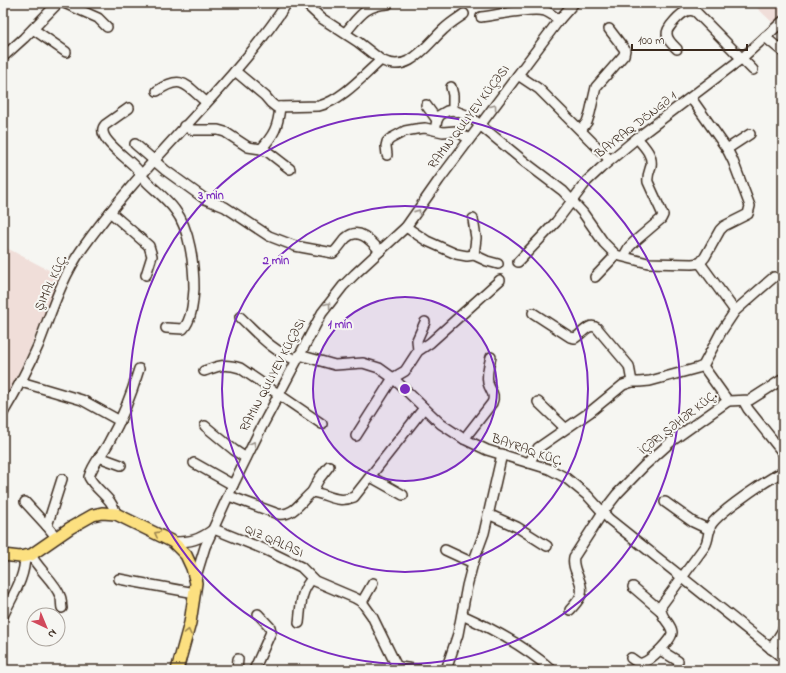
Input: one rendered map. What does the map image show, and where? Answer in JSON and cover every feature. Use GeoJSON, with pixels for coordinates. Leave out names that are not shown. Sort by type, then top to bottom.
{"type":"FeatureCollection","features":[{"type":"Feature","properties":{"kind":"main road"},"geometry":{"type":"LineString","coordinates":[[3,555],[12,557],[28,555],[93,515],[102,513],[116,514],[173,542],[186,555],[192,568],[196,588]]}},
{"type":"Feature","properties":{"kind":"main road","name":"RAMIN QULIYEV KÜÇƏSI"},"geometry":{"type":"LineString","coordinates":[[178,670],[190,623],[196,588]]}},
{"type":"Feature","properties":{"kind":"street"},"geometry":{"type":"LineString","coordinates":[[3,57],[58,3]]}},
{"type":"Feature","properties":{"kind":"street"},"geometry":{"type":"LineString","coordinates":[[64,3],[98,18],[107,27]]}},
{"type":"Feature","properties":{"kind":"street","name":"ŞIMAL KÜÇ."},"geometry":{"type":"LineString","coordinates":[[3,413],[21,382],[38,345],[56,297],[70,268],[81,250],[141,175],[235,71],[260,41],[287,3]]}},
{"type":"Feature","properties":{"kind":"street"},"geometry":{"type":"LineString","coordinates":[[305,3],[321,18],[345,33],[381,60],[395,64],[408,62],[418,56],[445,28],[464,14]]}},
{"type":"Feature","properties":{"kind":"street"},"geometry":{"type":"LineString","coordinates":[[505,13],[506,3]]}},
{"type":"Feature","properties":{"kind":"street","name":"RAMIN QULIYEV KÜÇƏSI"},"geometry":{"type":"LineString","coordinates":[[196,588],[200,563],[233,484],[278,394],[322,313],[332,299],[355,274],[406,227],[480,125],[559,20],[574,3]]}},
{"type":"Feature","properties":{"kind":"street"},"geometry":{"type":"LineString","coordinates":[[345,33],[366,11],[377,5],[388,4]]}},
{"type":"Feature","properties":{"kind":"street"},"geometry":{"type":"LineString","coordinates":[[481,17],[538,10],[551,14],[559,20]]}},
{"type":"Feature","properties":{"kind":"street"},"geometry":{"type":"LineString","coordinates":[[677,50],[668,40],[667,30],[681,15],[692,10],[696,12],[753,70]]}},
{"type":"Feature","properties":{"kind":"street","name":"BAYRAQ DÖNGƏ 1"},"geometry":{"type":"LineString","coordinates":[[518,262],[556,222],[587,181],[610,160],[741,59],[783,21]]}},
{"type":"Feature","properties":{"kind":"street"},"geometry":{"type":"LineString","coordinates":[[33,29],[66,52]]}},
{"type":"Feature","properties":{"kind":"street"},"geometry":{"type":"LineString","coordinates":[[581,130],[587,122],[596,87],[624,55],[625,50],[609,29]]}},
{"type":"Feature","properties":{"kind":"street"},"geometry":{"type":"LineString","coordinates":[[766,37],[783,52]]}},
{"type":"Feature","properties":{"kind":"street"},"geometry":{"type":"LineString","coordinates":[[235,71],[276,107],[319,106],[326,104],[341,95],[381,60]]}},
{"type":"Feature","properties":{"kind":"street"},"geometry":{"type":"LineString","coordinates":[[518,75],[539,89],[610,160]]}},
{"type":"Feature","properties":{"kind":"street"},"geometry":{"type":"LineString","coordinates":[[157,91],[173,82],[182,82],[206,102]]}},
{"type":"Feature","properties":{"kind":"street"},"geometry":{"type":"LineString","coordinates":[[451,87],[453,95],[453,110]]}},
{"type":"Feature","properties":{"kind":"street"},"geometry":{"type":"LineString","coordinates":[[434,130],[440,115],[446,111],[453,110],[469,116],[517,156],[563,191],[572,200],[604,243],[620,256],[648,263],[692,264],[700,263],[720,230],[724,226],[748,214],[750,206],[727,149],[691,98]]}},
{"type":"Feature","properties":{"kind":"street"},"geometry":{"type":"LineString","coordinates":[[426,105],[437,120]]}},
{"type":"Feature","properties":{"kind":"street"},"geometry":{"type":"LineString","coordinates":[[261,149],[270,140],[276,130],[280,107]]}},
{"type":"Feature","properties":{"kind":"street"},"geometry":{"type":"LineString","coordinates":[[129,108],[105,125],[102,128],[102,131],[110,144],[138,169],[141,175],[175,210],[186,229],[191,255],[194,279],[190,316],[183,329],[166,328]]}},
{"type":"Feature","properties":{"kind":"street"},"geometry":{"type":"LineString","coordinates":[[184,126],[193,130],[218,130],[224,132],[248,147],[261,149],[274,156],[290,169]]}},
{"type":"Feature","properties":{"kind":"street"},"geometry":{"type":"LineString","coordinates":[[387,155],[387,142],[405,131],[425,128],[443,132],[456,131],[470,139]]}},
{"type":"Feature","properties":{"kind":"street"},"geometry":{"type":"LineString","coordinates":[[727,149],[750,134]]}},
{"type":"Feature","properties":{"kind":"street"},"geometry":{"type":"LineString","coordinates":[[595,277],[661,219],[663,215],[647,178],[651,158],[647,150],[637,138]]}},
{"type":"Feature","properties":{"kind":"street"},"geometry":{"type":"LineString","coordinates":[[135,144],[179,181],[205,199],[225,207],[269,236],[312,250],[333,253],[348,236],[359,234],[365,236],[380,251]]}},
{"type":"Feature","properties":{"kind":"street"},"geometry":{"type":"LineString","coordinates":[[110,212],[149,246],[152,256],[146,275]]}},
{"type":"Feature","properties":{"kind":"street"},"geometry":{"type":"LineString","coordinates":[[473,220],[476,238],[474,255]]}},
{"type":"Feature","properties":{"kind":"street"},"geometry":{"type":"LineString","coordinates":[[406,227],[427,241],[456,254],[467,256],[474,255],[498,264]]}},
{"type":"Feature","properties":{"kind":"street"},"geometry":{"type":"LineString","coordinates":[[700,263],[735,311]]}},
{"type":"Feature","properties":{"kind":"street"},"geometry":{"type":"LineString","coordinates":[[529,463],[538,448],[590,412],[623,385],[632,382],[650,381],[703,366],[721,332],[735,311],[774,277]]}},
{"type":"Feature","properties":{"kind":"street"},"geometry":{"type":"LineString","coordinates":[[356,436],[394,378],[405,370],[418,351],[430,343],[500,280]]}},
{"type":"Feature","properties":{"kind":"street"},"geometry":{"type":"LineString","coordinates":[[533,313],[570,337],[575,338],[590,326],[597,328],[630,366],[632,382]]}},
{"type":"Feature","properties":{"kind":"street","name":"BAYRAQ KÜÇ."},"geometry":{"type":"LineString","coordinates":[[240,317],[273,348],[283,355],[335,365],[363,362],[379,368],[394,378],[441,424],[464,439],[487,450],[549,469],[566,478],[588,496],[603,512],[634,539],[783,658]]}},
{"type":"Feature","properties":{"kind":"street"},"geometry":{"type":"LineString","coordinates":[[418,351],[417,340],[425,322]]}},
{"type":"Feature","properties":{"kind":"street"},"geometry":{"type":"LineString","coordinates":[[464,439],[494,398],[493,392],[488,384],[487,372],[491,357]]}},
{"type":"Feature","properties":{"kind":"street"},"geometry":{"type":"LineString","coordinates":[[204,371],[223,365],[230,365],[250,374],[322,424]]}},
{"type":"Feature","properties":{"kind":"street"},"geometry":{"type":"LineString","coordinates":[[703,366],[728,401]]}},
{"type":"Feature","properties":{"kind":"street"},"geometry":{"type":"LineString","coordinates":[[116,514],[114,506],[109,499],[95,486],[89,477],[91,469],[120,421],[129,401],[138,369]]}},
{"type":"Feature","properties":{"kind":"street","name":"İÇƏRI ŞƏHƏR KÜÇ."},"geometry":{"type":"LineString","coordinates":[[570,610],[581,596],[582,592],[582,587],[572,563],[574,557],[603,512],[618,494],[644,466],[673,440],[728,401],[734,400],[744,402],[750,400],[759,396],[783,379]]}},
{"type":"Feature","properties":{"kind":"street"},"geometry":{"type":"LineString","coordinates":[[21,382],[82,400],[120,421]]}},
{"type":"Feature","properties":{"kind":"street"},"geometry":{"type":"LineString","coordinates":[[538,402],[565,428]]}},
{"type":"Feature","properties":{"kind":"street"},"geometry":{"type":"LineString","coordinates":[[744,402],[783,453]]}},
{"type":"Feature","properties":{"kind":"street"},"geometry":{"type":"LineString","coordinates":[[312,492],[338,500],[347,500],[354,497],[424,408]]}},
{"type":"Feature","properties":{"kind":"street"},"geometry":{"type":"LineString","coordinates":[[205,426],[246,458]]}},
{"type":"Feature","properties":{"kind":"street"},"geometry":{"type":"LineString","coordinates":[[446,670],[458,634],[473,563],[484,532],[502,454]]}},
{"type":"Feature","properties":{"kind":"street"},"geometry":{"type":"LineString","coordinates":[[99,457],[121,465]]}},
{"type":"Feature","properties":{"kind":"street"},"geometry":{"type":"LineString","coordinates":[[194,464],[233,484]]}},
{"type":"Feature","properties":{"kind":"street"},"geometry":{"type":"LineString","coordinates":[[229,496],[278,514],[286,515],[295,509],[303,499],[312,492],[319,479],[329,466]]}},
{"type":"Feature","properties":{"kind":"street"},"geometry":{"type":"LineString","coordinates":[[631,658],[639,663],[643,663],[660,650],[672,636],[672,632],[662,615],[661,606],[705,546],[715,520],[724,511],[783,472]]}},
{"type":"Feature","properties":{"kind":"street"},"geometry":{"type":"LineString","coordinates":[[371,477],[403,496]]}},
{"type":"Feature","properties":{"kind":"street"},"geometry":{"type":"LineString","coordinates":[[47,526],[62,479]]}},
{"type":"Feature","properties":{"kind":"street"},"geometry":{"type":"LineString","coordinates":[[25,502],[56,537]]}},
{"type":"Feature","properties":{"kind":"street"},"geometry":{"type":"LineString","coordinates":[[665,502],[693,522],[710,530]]}},
{"type":"Feature","properties":{"kind":"street"},"geometry":{"type":"LineString","coordinates":[[488,514],[517,528],[547,546]]}},
{"type":"Feature","properties":{"kind":"street"},"geometry":{"type":"LineString","coordinates":[[173,542],[195,540],[214,529],[266,550],[301,567],[308,572],[312,580],[362,602],[372,616],[396,665],[420,670]]}},
{"type":"Feature","properties":{"kind":"street"},"geometry":{"type":"LineString","coordinates":[[445,550],[473,563]]}},
{"type":"Feature","properties":{"kind":"street"},"geometry":{"type":"LineString","coordinates":[[28,555],[58,591],[61,597],[62,607]]}},
{"type":"Feature","properties":{"kind":"street"},"geometry":{"type":"LineString","coordinates":[[3,616],[22,578],[28,555]]}},
{"type":"Feature","properties":{"kind":"street"},"geometry":{"type":"LineString","coordinates":[[119,579],[196,588]]}},
{"type":"Feature","properties":{"kind":"street"},"geometry":{"type":"LineString","coordinates":[[299,623],[303,594],[308,584],[312,580]]}},
{"type":"Feature","properties":{"kind":"street"},"geometry":{"type":"LineString","coordinates":[[362,602],[374,583]]}},
{"type":"Feature","properties":{"kind":"street"},"geometry":{"type":"LineString","coordinates":[[632,587],[661,611]]}},
{"type":"Feature","properties":{"kind":"street"},"geometry":{"type":"LineString","coordinates":[[254,670],[271,632],[270,627],[258,614]]}},
{"type":"Feature","properties":{"kind":"street"},"geometry":{"type":"LineString","coordinates":[[462,614],[503,636],[552,670]]}},
{"type":"Feature","properties":{"kind":"street"},"geometry":{"type":"LineString","coordinates":[[771,649],[783,630]]}},
{"type":"Feature","properties":{"kind":"street"},"geometry":{"type":"LineString","coordinates":[[660,650],[678,661]]}},
{"type":"Feature","properties":{"kind":"street"},"geometry":{"type":"LineString","coordinates":[[237,670],[238,660]]}},
{"type":"Feature","properties":{"kind":"shaded area"},"geometry":{"type":"Polygon","coordinates":[[[752,3],[783,3],[783,15],[774,24],[752,3]]]}},
{"type":"Feature","properties":{"kind":"shaded area"},"geometry":{"type":"Polygon","coordinates":[[[3,246],[60,276],[28,353],[9,392],[3,389],[3,246]]]}}]}
